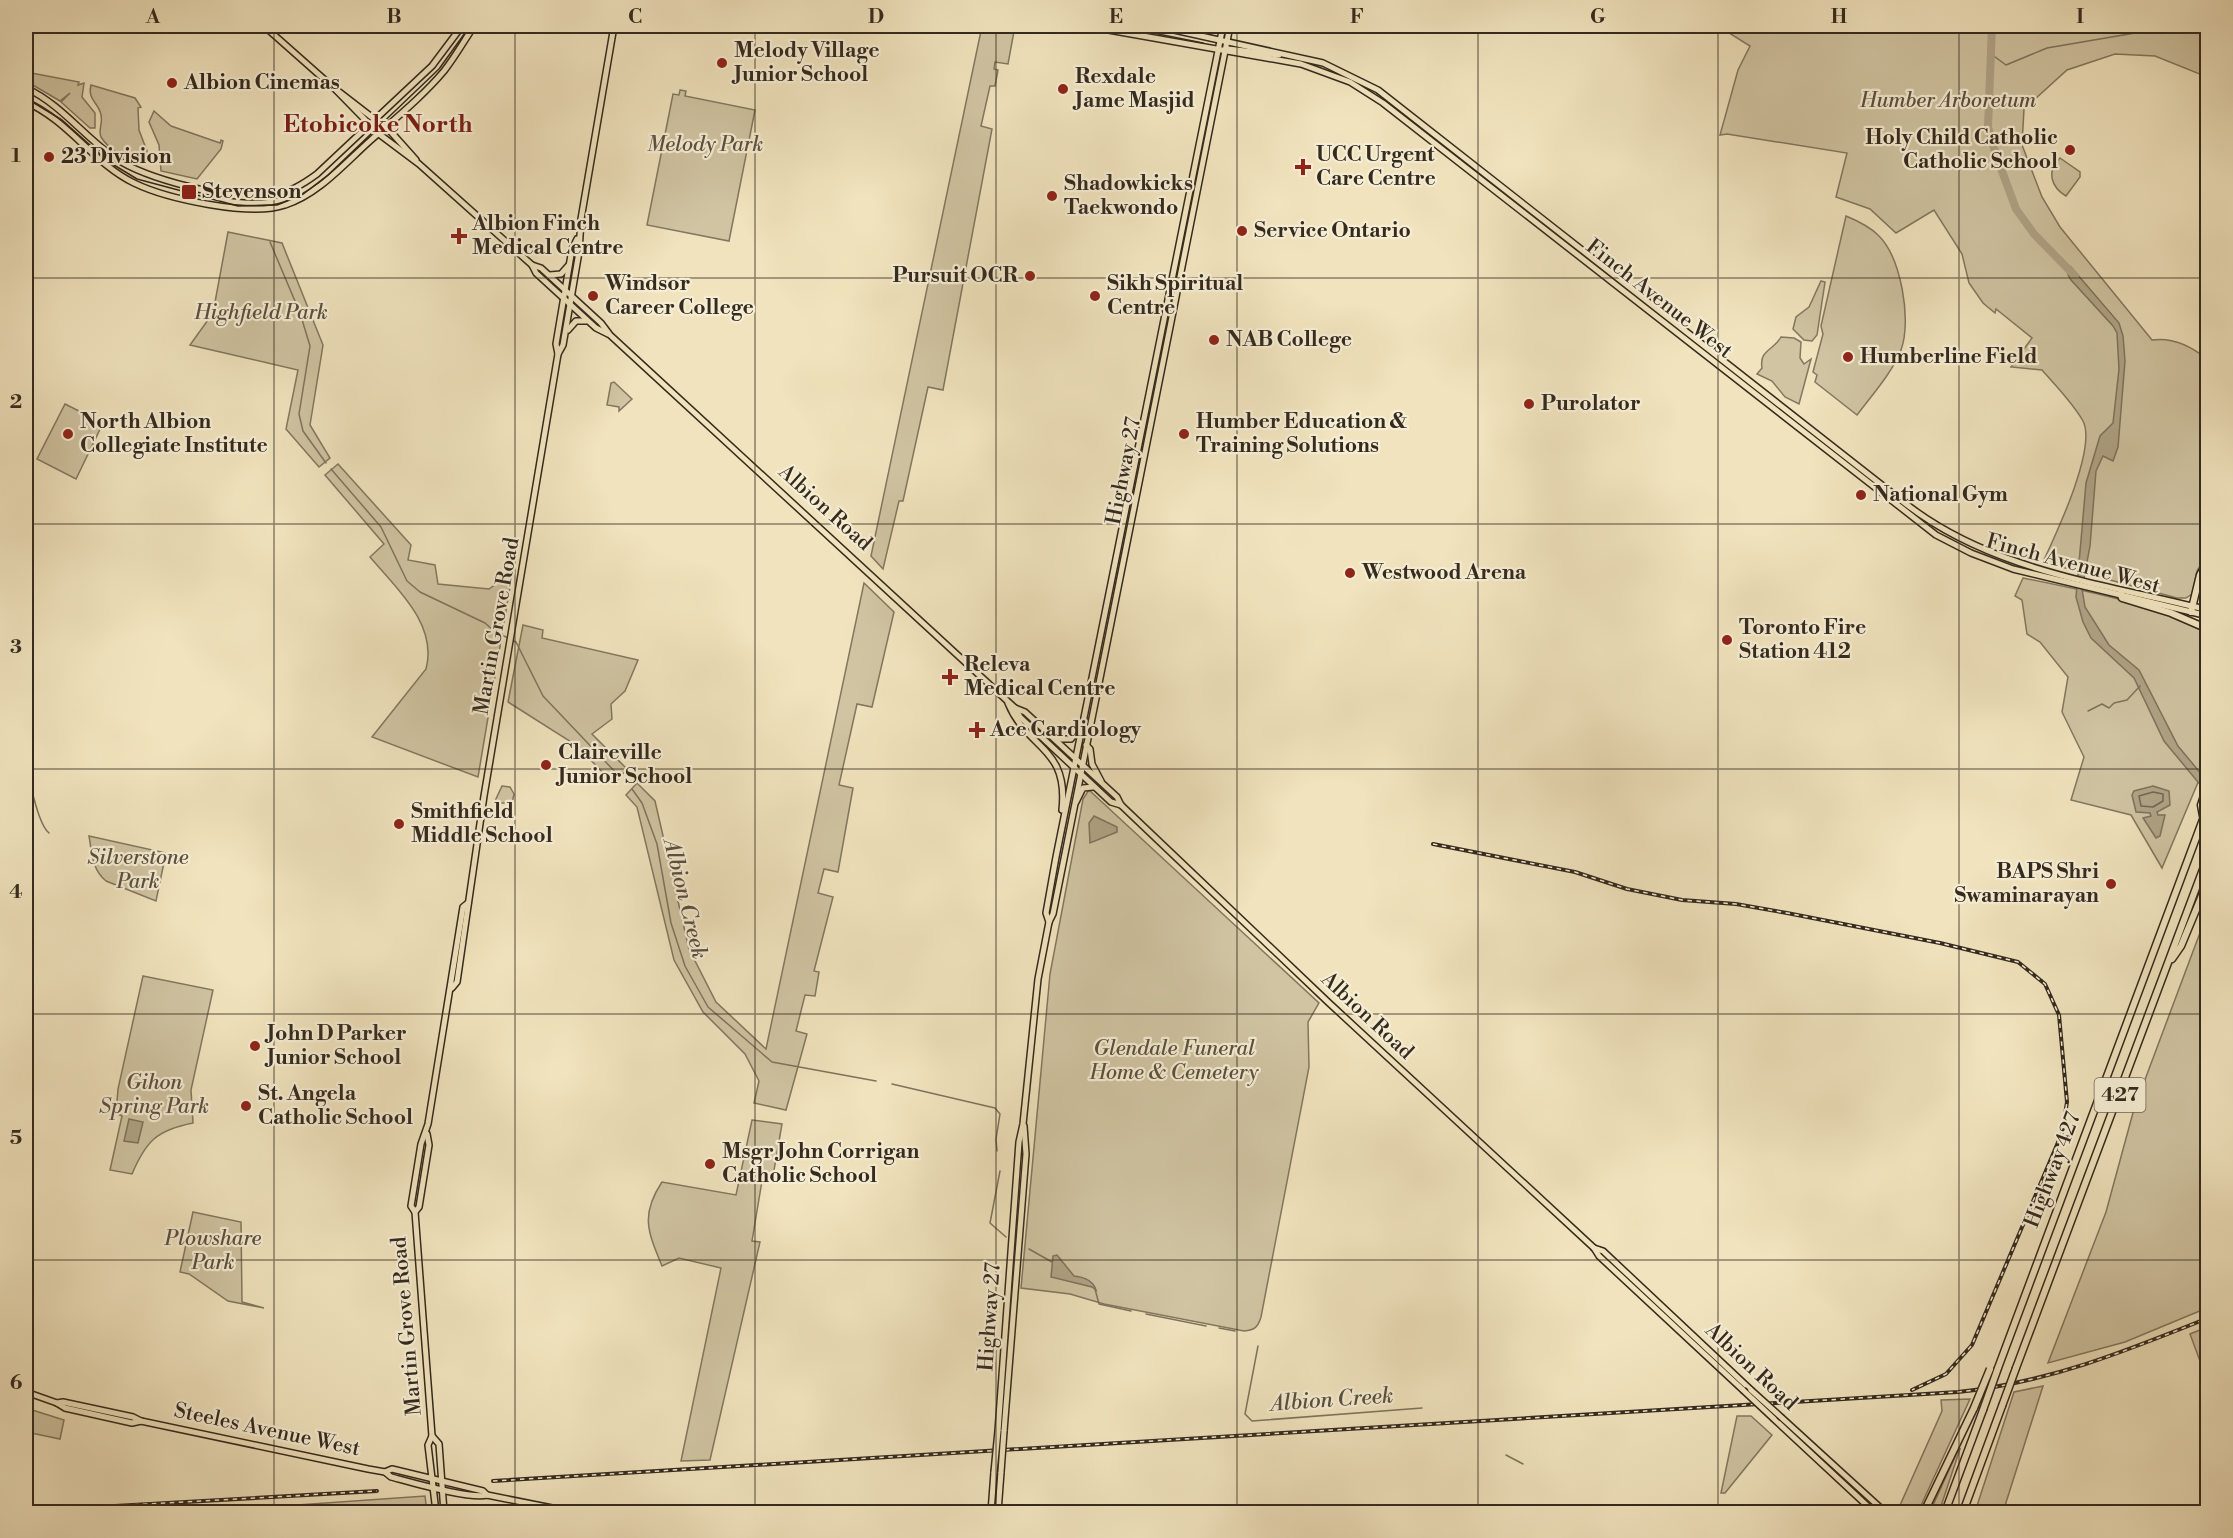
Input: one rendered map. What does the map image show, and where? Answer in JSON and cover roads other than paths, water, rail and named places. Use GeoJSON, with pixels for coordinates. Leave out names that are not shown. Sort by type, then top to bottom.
{"type":"FeatureCollection","features":[{"type":"Feature","properties":{"kind":"highway"},"geometry":{"type":"LineString","coordinates":[[2191,609],[2200,575],[2208,561]]}},
{"type":"Feature","properties":{"kind":"highway"},"geometry":{"type":"LineString","coordinates":[[2121,595],[2122,598],[2171,613],[2208,629]]}},
{"type":"Feature","properties":{"kind":"highway"},"geometry":{"type":"LineString","coordinates":[[2203,817],[2201,805],[2208,784]]}},
{"type":"Feature","properties":{"kind":"highway","name":"Highway 427"},"geometry":{"type":"LineString","coordinates":[[1945,1512],[2208,806]]}},
{"type":"Feature","properties":{"kind":"highway","name":"Highway 427"},"geometry":{"type":"LineString","coordinates":[[1965,1512],[2016,1368],[2208,856]]}},
{"type":"Feature","properties":{"kind":"highway"},"geometry":{"type":"LineString","coordinates":[[2167,967],[2181,946],[2208,881]]}},
{"type":"Feature","properties":{"kind":"highway"},"geometry":{"type":"LineString","coordinates":[[1924,1512],[1990,1370],[2004,1351]]}},
{"type":"Feature","properties":{"kind":"main road","name":"Albion Road"},"geometry":{"type":"LineString","coordinates":[[264,26],[334,88],[404,144],[419,164]]}},
{"type":"Feature","properties":{"kind":"main road"},"geometry":{"type":"LineString","coordinates":[[26,88],[64,112],[115,158],[130,166],[161,178],[243,198],[270,196],[299,187],[317,174],[432,66],[462,26]]}},
{"type":"Feature","properties":{"kind":"main road"},"geometry":{"type":"LineString","coordinates":[[26,102],[63,124],[108,167],[134,183],[158,192],[239,209],[273,208],[299,200],[326,181],[379,134],[444,70],[474,26]]}},
{"type":"Feature","properties":{"kind":"main road","name":"Martin Grove Road"},"geometry":{"type":"LineString","coordinates":[[558,354],[556,344],[565,290],[578,237],[614,26]]}},
{"type":"Feature","properties":{"kind":"main road","name":"Finch Avenue West"},"geometry":{"type":"LineString","coordinates":[[1086,26],[1320,69],[1350,82],[1383,103],[1932,532],[1991,561],[2191,609],[2208,616]]}},
{"type":"Feature","properties":{"kind":"main road","name":"Finch Avenue West"},"geometry":{"type":"LineString","coordinates":[[1156,26],[1323,63],[1361,80],[1388,97],[1936,526],[1988,552],[2064,577]]}},
{"type":"Feature","properties":{"kind":"main road","name":"Highway 27"},"geometry":{"type":"LineString","coordinates":[[1048,922],[1046,913],[1061,833],[1222,26]]}},
{"type":"Feature","properties":{"kind":"main road","name":"Highway 27"},"geometry":{"type":"LineString","coordinates":[[991,1512],[997,1472],[1026,1154],[1023,1124],[1038,980],[1230,26]]}},
{"type":"Feature","properties":{"kind":"main road","name":"Finch Avenue West"},"geometry":{"type":"LineString","coordinates":[[1225,51],[1296,56]]}},
{"type":"Feature","properties":{"kind":"main road"},"geometry":{"type":"LineString","coordinates":[[1320,69],[1323,63]]}},
{"type":"Feature","properties":{"kind":"main road","name":"Albion Road"},"geometry":{"type":"LineString","coordinates":[[334,88],[379,134],[419,164],[532,265],[546,273],[565,290],[601,323],[610,335],[882,583],[1007,702],[1024,712],[1076,758],[1117,797],[1121,805],[1335,1009],[1594,1248],[1605,1262],[1874,1512]]}},
{"type":"Feature","properties":{"kind":"main road","name":"Martin Grove Road"},"geometry":{"type":"LineString","coordinates":[[436,1512],[428,1445],[432,1436],[415,1212],[411,1206],[415,1174],[421,1144],[427,1133],[452,988],[457,982],[470,908],[468,903],[558,354],[565,334],[579,252],[578,237]]}},
{"type":"Feature","properties":{"kind":"main road","name":"Albion Road"},"geometry":{"type":"LineString","coordinates":[[532,265],[536,273],[590,323],[610,335]]}},
{"type":"Feature","properties":{"kind":"main road"},"geometry":{"type":"LineString","coordinates":[[546,273],[558,275],[570,265]]}},
{"type":"Feature","properties":{"kind":"main road"},"geometry":{"type":"LineString","coordinates":[[1617,287],[1621,280]]}},
{"type":"Feature","properties":{"kind":"main road"},"geometry":{"type":"LineString","coordinates":[[565,334],[576,321],[590,323]]}},
{"type":"Feature","properties":{"kind":"main road","name":"Finch Avenue West"},"geometry":{"type":"LineString","coordinates":[[2099,586],[2121,595],[2191,609],[2208,610]]}},
{"type":"Feature","properties":{"kind":"main road"},"geometry":{"type":"LineString","coordinates":[[1007,702],[1012,714],[1048,753],[1060,771],[1064,795],[1061,833]]}},
{"type":"Feature","properties":{"kind":"main road","name":"Albion Road"},"geometry":{"type":"LineString","coordinates":[[1015,708],[1020,717],[1099,791],[1112,802],[1121,805]]}},
{"type":"Feature","properties":{"kind":"main road"},"geometry":{"type":"LineString","coordinates":[[1053,738],[1071,740],[1083,722]]}},
{"type":"Feature","properties":{"kind":"main road"},"geometry":{"type":"LineString","coordinates":[[1086,745],[1090,749],[1092,764],[1101,782]]}},
{"type":"Feature","properties":{"kind":"main road"},"geometry":{"type":"LineString","coordinates":[[1075,803],[1085,786],[1099,791]]}},
{"type":"Feature","properties":{"kind":"main road","name":"Albion Road"},"geometry":{"type":"LineString","coordinates":[[1594,1248],[1603,1251],[1885,1512]]}},
{"type":"Feature","properties":{"kind":"main road","name":"Steeles Avenue West"},"geometry":{"type":"LineString","coordinates":[[26,1392],[57,1403],[63,1402],[125,1415],[141,1421],[385,1472],[392,1470],[431,1478],[483,1491],[487,1495]]}},
{"type":"Feature","properties":{"kind":"main road","name":"Martin Grove Road"},"geometry":{"type":"LineString","coordinates":[[432,1436],[439,1444],[444,1512]]}},
{"type":"Feature","properties":{"kind":"main road","name":"Steeles Avenue West"},"geometry":{"type":"LineString","coordinates":[[385,1472],[391,1477],[432,1487],[572,1512]]}},
{"type":"Feature","properties":{"kind":"main road","name":"Highway 27"},"geometry":{"type":"LineString","coordinates":[[997,1472],[998,1512]]}},
{"type":"Feature","properties":{"kind":"water"},"geometry":{"type":"Polygon","coordinates":[[[2071,267],[2119,323],[2123,336],[2125,361],[2118,447],[2113,461],[2103,456],[2096,471],[2090,546],[2082,589],[2085,607],[2109,645],[2139,670],[2178,746],[2207,781],[2207,793],[2164,741],[2134,678],[2091,638],[2083,622],[2076,597],[2086,483],[2100,436],[2113,423],[2119,369],[2117,333],[2071,280],[2068,275],[2071,267]]]}},
{"type":"Feature","properties":{"kind":"water"},"geometry":{"type":"Polygon","coordinates":[[[2153,786],[2169,791],[2170,805],[2157,812],[2158,815],[2165,815],[2160,836],[2156,838],[2143,818],[2151,816],[2150,813],[2136,812],[2132,795],[2134,791],[2153,786]]]}},
{"type":"Feature","properties":{"kind":"water"},"geometry":{"type":"Polygon","coordinates":[[[1094,816],[1117,827],[1117,832],[1090,843],[1089,823],[1094,816]]]}},
{"type":"Feature","properties":{"kind":"water"},"geometry":{"type":"Polygon","coordinates":[[[129,1119],[143,1122],[138,1143],[124,1141],[129,1119]]]}},
{"type":"Feature","properties":{"kind":"water"},"geometry":{"type":"Polygon","coordinates":[[[1057,1255],[1074,1276],[1087,1280],[1096,1290],[1051,1277],[1053,1256],[1057,1255]]]}},
{"type":"Feature","properties":{"kind":"waterway"},"geometry":{"type":"LineString","coordinates":[[1990,26],[1991,54],[2006,65],[2047,48],[2176,26]]}},
{"type":"Feature","properties":{"kind":"waterway"},"geometry":{"type":"LineString","coordinates":[[1992,26],[1988,127],[1996,155],[2016,209],[2034,234],[2075,276]]}},
{"type":"Feature","properties":{"kind":"waterway","name":"Albion Creek"},"geometry":{"type":"LineString","coordinates":[[270,242],[300,313],[310,346],[299,414],[303,431],[326,463]]}},
{"type":"Feature","properties":{"kind":"waterway","name":"Albion Creek"},"geometry":{"type":"LineString","coordinates":[[331,469],[381,527],[407,581],[420,592],[485,623],[494,631],[516,642],[543,696],[620,777]]}},
{"type":"Feature","properties":{"kind":"waterway"},"geometry":{"type":"LineString","coordinates":[[2088,711],[2102,704],[2109,708],[2114,703],[2127,700],[2140,686]]}},
{"type":"Feature","properties":{"kind":"waterway"},"geometry":{"type":"LineString","coordinates":[[26,771],[38,814],[49,833]]}},
{"type":"Feature","properties":{"kind":"waterway","name":"Albion Creek"},"geometry":{"type":"LineString","coordinates":[[632,789],[642,803],[657,844],[671,923],[685,966],[708,1007],[772,1062],[876,1081]]}},
{"type":"Feature","properties":{"kind":"waterway","name":"Albion Creek"},"geometry":{"type":"LineString","coordinates":[[892,1084],[995,1108],[1000,1114],[996,1139],[997,1151]]}},
{"type":"Feature","properties":{"kind":"waterway","name":"Albion Creek"},"geometry":{"type":"LineString","coordinates":[[1000,1171],[990,1223],[1006,1237]]}},
{"type":"Feature","properties":{"kind":"waterway","name":"Albion Creek"},"geometry":{"type":"LineString","coordinates":[[1029,1249],[1052,1262]]}},
{"type":"Feature","properties":{"kind":"waterway","name":"Albion Creek"},"geometry":{"type":"LineString","coordinates":[[1095,1289],[1099,1304],[1131,1311]]}},
{"type":"Feature","properties":{"kind":"waterway","name":"Albion Creek"},"geometry":{"type":"LineString","coordinates":[[1146,1314],[1206,1326]]}},
{"type":"Feature","properties":{"kind":"waterway","name":"Albion Creek"},"geometry":{"type":"LineString","coordinates":[[1219,1328],[1235,1331]]}},
{"type":"Feature","properties":{"kind":"waterway","name":"Albion Creek"},"geometry":{"type":"LineString","coordinates":[[1258,1346],[1245,1414],[1252,1421],[1422,1408]]}},
{"type":"Feature","properties":{"kind":"waterway"},"geometry":{"type":"LineString","coordinates":[[1506,1455],[1523,1464]]}},
{"type":"Feature","properties":{"kind":"tram line"},"geometry":{"type":"LineString","coordinates":[[26,98],[62,120],[109,162],[137,179],[238,206],[277,205],[302,195],[328,175],[439,69],[470,26]]}},
{"type":"Feature","properties":{"kind":"tram line"},"geometry":{"type":"LineString","coordinates":[[1118,26],[1203,43]]}},
{"type":"Feature","properties":{"kind":"tram line"},"geometry":{"type":"LineString","coordinates":[[1237,32],[1240,26]]}},
{"type":"Feature","properties":{"kind":"railway"},"geometry":{"type":"LineString","coordinates":[[1433,844],[1575,872],[1627,889],[1682,900],[1736,904],[1940,943],[2018,962],[2045,984],[2059,1015],[2067,1102],[2062,1133],[1972,1345],[1946,1374],[1912,1390]]}},
{"type":"Feature","properties":{"kind":"railway"},"geometry":{"type":"LineString","coordinates":[[493,1481],[1958,1392],[1991,1388],[2086,1364],[2208,1318]]}},
{"type":"Feature","properties":{"kind":"railway"},"geometry":{"type":"LineString","coordinates":[[26,1511],[377,1491]]}},
{"type":"Feature","properties":{"kind":"place","name":"Melody Village Junior School"},"geometry":{"type":"Point","coordinates":[722,63]}},
{"type":"Feature","properties":{"kind":"place","name":"Albion Cinemas"},"geometry":{"type":"Point","coordinates":[172,83]}},
{"type":"Feature","properties":{"kind":"place","name":"Rexdale Jame Masjid"},"geometry":{"type":"Point","coordinates":[1063,89]}},
{"type":"Feature","properties":{"kind":"place","name":"Holy Child Catholic Catholic School"},"geometry":{"type":"Point","coordinates":[2070,150]}},
{"type":"Feature","properties":{"kind":"place","name":"23 Division"},"geometry":{"type":"Point","coordinates":[49,157]}},
{"type":"Feature","properties":{"kind":"place","name":"UCC Urgent Care Centre"},"geometry":{"type":"Point","coordinates":[1303,167]}},
{"type":"Feature","properties":{"kind":"place","name":"Stevenson"},"geometry":{"type":"Point","coordinates":[189,192]}},
{"type":"Feature","properties":{"kind":"place","name":"Shadowkicks Taekwondo"},"geometry":{"type":"Point","coordinates":[1052,196]}},
{"type":"Feature","properties":{"kind":"place","name":"Service Ontario"},"geometry":{"type":"Point","coordinates":[1242,231]}},
{"type":"Feature","properties":{"kind":"place","name":"Albion Finch Medical Centre"},"geometry":{"type":"Point","coordinates":[459,236]}},
{"type":"Feature","properties":{"kind":"place","name":"Pursuit OCR"},"geometry":{"type":"Point","coordinates":[1030,276]}},
{"type":"Feature","properties":{"kind":"place","name":"Windsor Career College"},"geometry":{"type":"Point","coordinates":[593,296]}},
{"type":"Feature","properties":{"kind":"place","name":"Sikh Spiritual Centre"},"geometry":{"type":"Point","coordinates":[1095,296]}},
{"type":"Feature","properties":{"kind":"place","name":"NAB College"},"geometry":{"type":"Point","coordinates":[1214,340]}},
{"type":"Feature","properties":{"kind":"place","name":"Humberline Field"},"geometry":{"type":"Point","coordinates":[1848,357]}},
{"type":"Feature","properties":{"kind":"place","name":"Purolator"},"geometry":{"type":"Point","coordinates":[1529,404]}},
{"type":"Feature","properties":{"kind":"place","name":"North Albion Collegiate Institute"},"geometry":{"type":"Point","coordinates":[68,434]}},
{"type":"Feature","properties":{"kind":"place","name":"Humber Education & Training Solutions"},"geometry":{"type":"Point","coordinates":[1184,434]}},
{"type":"Feature","properties":{"kind":"place","name":"National Gym"},"geometry":{"type":"Point","coordinates":[1861,495]}},
{"type":"Feature","properties":{"kind":"place","name":"Westwood Arena"},"geometry":{"type":"Point","coordinates":[1350,573]}},
{"type":"Feature","properties":{"kind":"place","name":"Toronto Fire Station 412"},"geometry":{"type":"Point","coordinates":[1727,640]}},
{"type":"Feature","properties":{"kind":"place","name":"Releva Medical Centre"},"geometry":{"type":"Point","coordinates":[950,677]}},
{"type":"Feature","properties":{"kind":"place","name":"Ace Cardiology"},"geometry":{"type":"Point","coordinates":[977,730]}},
{"type":"Feature","properties":{"kind":"place","name":"Claireville Junior School"},"geometry":{"type":"Point","coordinates":[546,765]}},
{"type":"Feature","properties":{"kind":"place","name":"Smithfield Middle School"},"geometry":{"type":"Point","coordinates":[399,824]}},
{"type":"Feature","properties":{"kind":"place","name":"BAPS Shri Swaminarayan"},"geometry":{"type":"Point","coordinates":[2111,884]}},
{"type":"Feature","properties":{"kind":"place","name":"John D Parker Junior School"},"geometry":{"type":"Point","coordinates":[255,1046]}},
{"type":"Feature","properties":{"kind":"place","name":"St. Angela Catholic School"},"geometry":{"type":"Point","coordinates":[246,1106]}},
{"type":"Feature","properties":{"kind":"place","name":"Msgr John Corrigan Catholic School"},"geometry":{"type":"Point","coordinates":[710,1164]}},
{"type":"Feature","properties":{"kind":"district","name":"Etobicoke North"},"geometry":{"type":"Point","coordinates":[378,125]}},
{"type":"Feature","properties":{"kind":"park label","name":"Humber Arboretum"},"geometry":{"type":"Point","coordinates":[1948,101]}},
{"type":"Feature","properties":{"kind":"park label","name":"Melody Park"},"geometry":{"type":"Point","coordinates":[705,145]}},
{"type":"Feature","properties":{"kind":"park label","name":"Highfield Park"},"geometry":{"type":"Point","coordinates":[261,313]}},
{"type":"Feature","properties":{"kind":"park label","name":"Silverstone Park"},"geometry":{"type":"Point","coordinates":[138,870]}},
{"type":"Feature","properties":{"kind":"park label","name":"Glendale Funeral Home & Cemetery"},"geometry":{"type":"Point","coordinates":[1174,1061]}},
{"type":"Feature","properties":{"kind":"park label","name":"Gihon Spring Park"},"geometry":{"type":"Point","coordinates":[154,1095]}},
{"type":"Feature","properties":{"kind":"park label","name":"Plowshare Park"},"geometry":{"type":"Point","coordinates":[213,1251]}}]}
